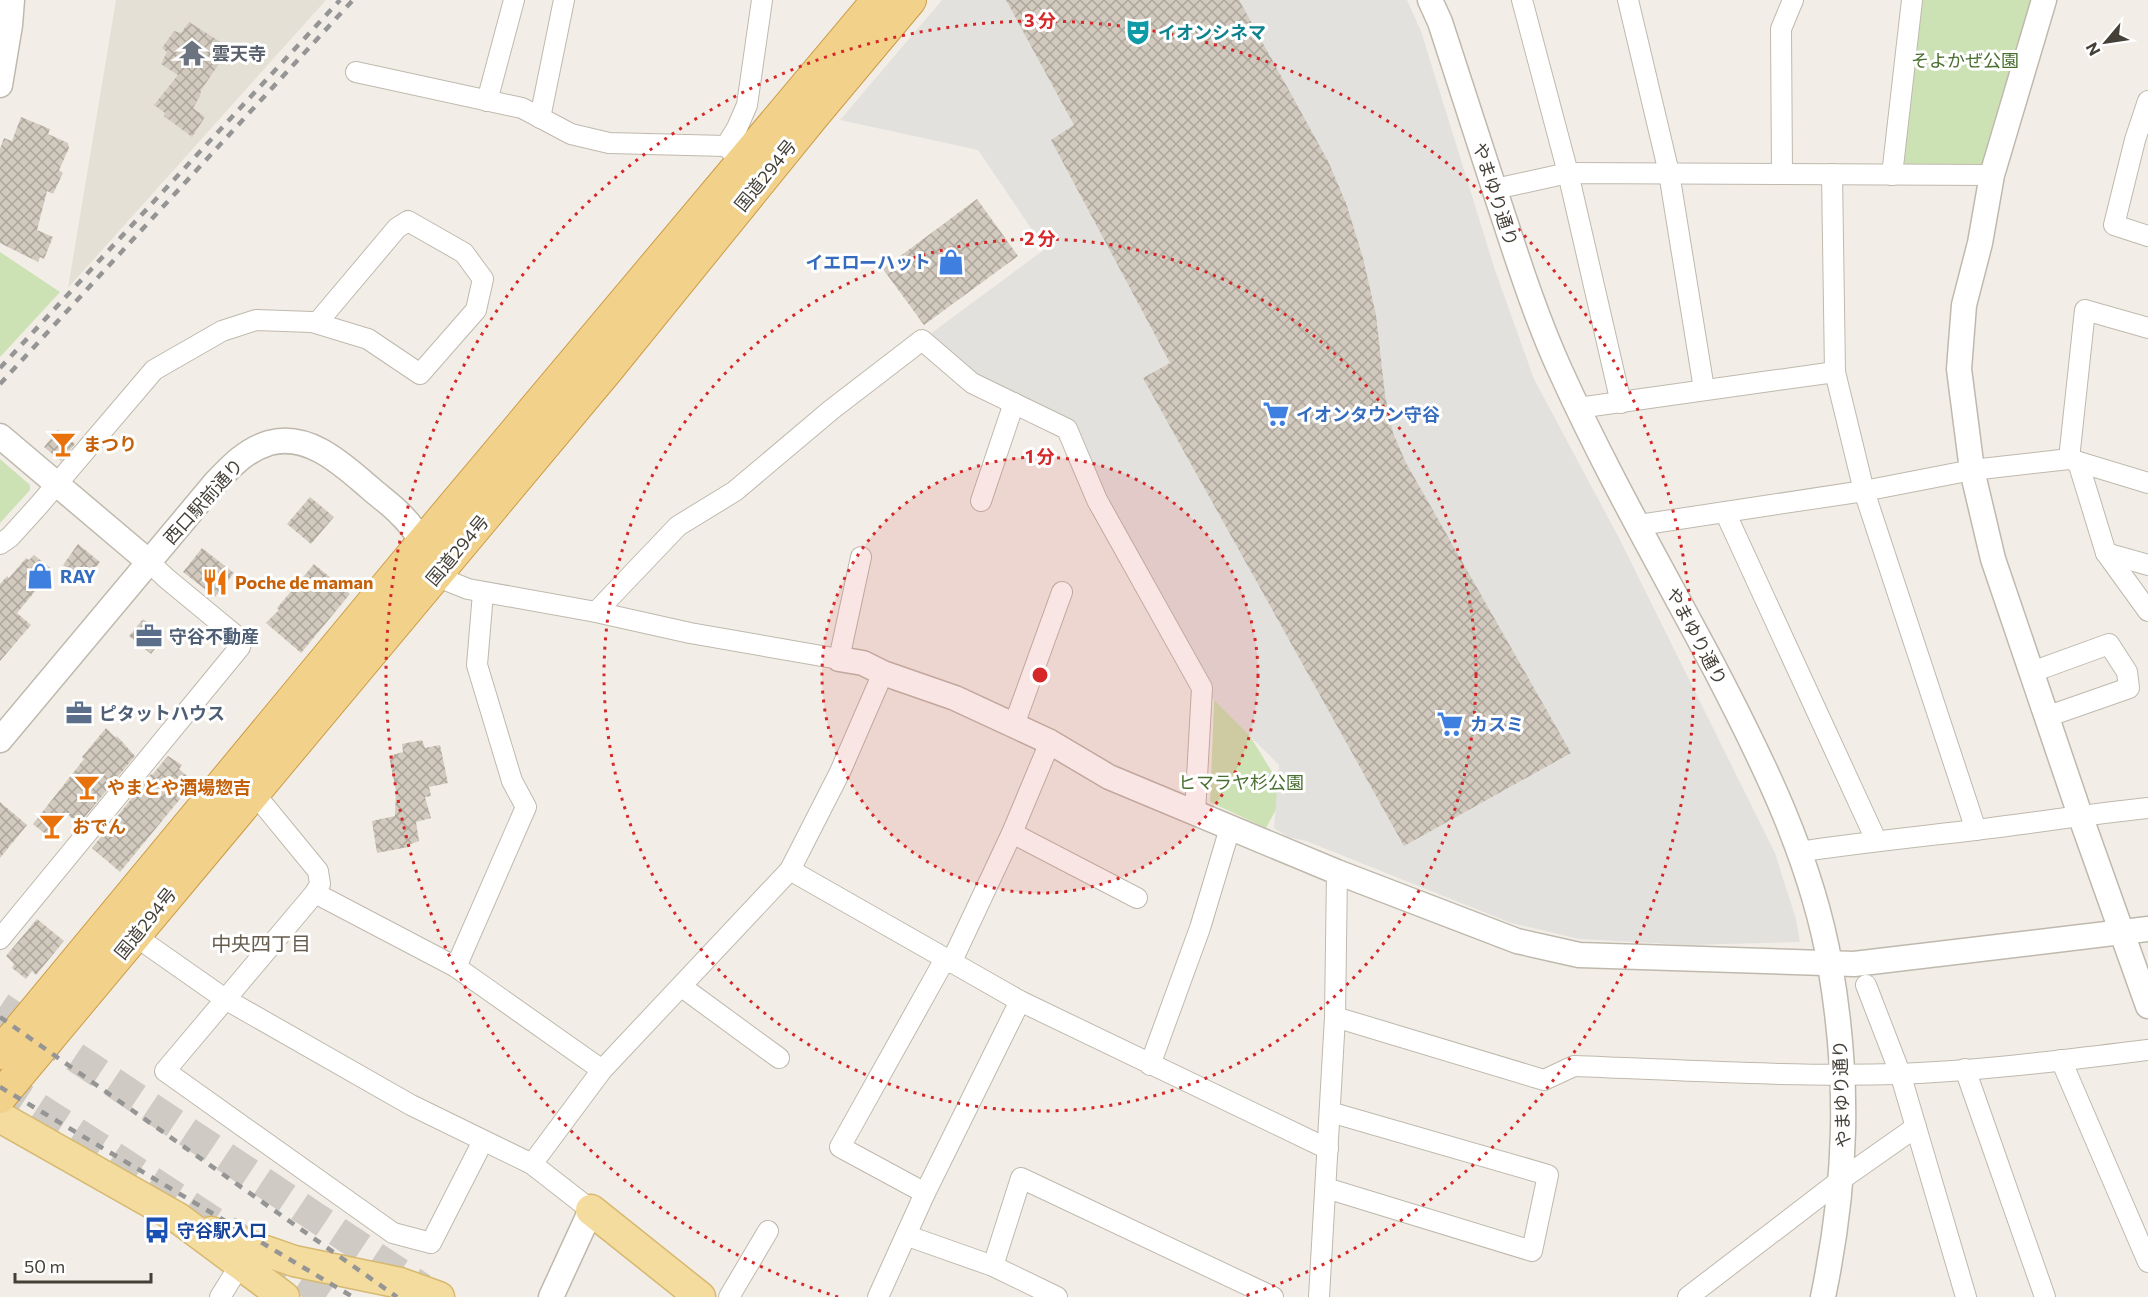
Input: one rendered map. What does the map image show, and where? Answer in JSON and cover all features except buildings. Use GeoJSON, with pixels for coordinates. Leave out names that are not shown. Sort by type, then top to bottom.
{"type":"FeatureCollection","features":[{"type":"Feature","properties":{"kind":"highway","name":"国道294号"},"geometry":{"type":"LineString","coordinates":[[0,1053],[423,542],[878,0]]}},
{"type":"Feature","properties":{"kind":"highway","name":"国道294号"},"geometry":{"type":"LineString","coordinates":[[0,1097],[607,370],[743,163],[910,0]]}},
{"type":"Feature","properties":{"kind":"main road"},"geometry":{"type":"LineString","coordinates":[[0,1117],[178,1218],[284,1297]]}},
{"type":"Feature","properties":{"kind":"main road"},"geometry":{"type":"LineString","coordinates":[[591,1210],[700,1297]]}},
{"type":"Feature","properties":{"kind":"main road"},"geometry":{"type":"LineString","coordinates":[[178,1218],[294,1261],[400,1283],[439,1297]]}},
{"type":"Feature","properties":{"kind":"street"},"geometry":{"type":"LineString","coordinates":[[0,1],[6,0]]}},
{"type":"Feature","properties":{"kind":"street"},"geometry":{"type":"LineString","coordinates":[[0,85],[12,0]]}},
{"type":"Feature","properties":{"kind":"street"},"geometry":{"type":"LineString","coordinates":[[488,101],[514,0]]}},
{"type":"Feature","properties":{"kind":"street"},"geometry":{"type":"LineString","coordinates":[[540,118],[564,0]]}},
{"type":"Feature","properties":{"kind":"street"},"geometry":{"type":"LineString","coordinates":[[356,72],[522,108],[571,134],[609,143],[743,163],[737,128],[747,105],[762,0]]}},
{"type":"Feature","properties":{"kind":"street","name":"やまゆり通り"},"geometry":{"type":"LineString","coordinates":[[1430,0],[1440,22],[1540,320],[1559,368],[1744,724],[1798,852],[1818,915],[1830,963],[1844,1075],[1842,1179],[1832,1253],[1823,1297]]}},
{"type":"Feature","properties":{"kind":"street"},"geometry":{"type":"LineString","coordinates":[[1522,0],[1568,173],[1621,402]]}},
{"type":"Feature","properties":{"kind":"street"},"geometry":{"type":"LineString","coordinates":[[1628,0],[1669,173],[1704,389]]}},
{"type":"Feature","properties":{"kind":"street"},"geometry":{"type":"LineString","coordinates":[[1782,174],[1781,29],[1793,0]]}},
{"type":"Feature","properties":{"kind":"street"},"geometry":{"type":"LineString","coordinates":[[1892,174],[1912,0]]}},
{"type":"Feature","properties":{"kind":"street"},"geometry":{"type":"LineString","coordinates":[[2044,0],[1992,175],[1980,243],[1964,305],[1959,369],[1972,470],[1993,559],[2148,1006]]}},
{"type":"Feature","properties":{"kind":"street"},"geometry":{"type":"LineString","coordinates":[[2148,101],[2142,142],[2114,225],[2148,236]]}},
{"type":"Feature","properties":{"kind":"street"},"geometry":{"type":"LineString","coordinates":[[1495,189],[1568,173],[1992,175]]}},
{"type":"Feature","properties":{"kind":"street"},"geometry":{"type":"LineString","coordinates":[[1832,174],[1835,372],[1864,491],[1976,830]]}},
{"type":"Feature","properties":{"kind":"street"},"geometry":{"type":"LineString","coordinates":[[0,544],[10,537],[154,370],[184,351],[222,331],[256,320],[317,324],[368,339],[420,374],[476,310],[483,279],[464,253],[408,221],[397,228],[317,324]]}},
{"type":"Feature","properties":{"kind":"street"},"geometry":{"type":"LineString","coordinates":[[2148,328],[2085,310],[2074,461],[2106,553],[2148,611]]}},
{"type":"Feature","properties":{"kind":"street"},"geometry":{"type":"LineString","coordinates":[[596,612],[678,526],[735,491],[831,410],[922,340],[972,383],[1067,429],[1097,500],[1202,688],[1195,813]]}},
{"type":"Feature","properties":{"kind":"street"},"geometry":{"type":"LineString","coordinates":[[1578,408],[1835,372]]}},
{"type":"Feature","properties":{"kind":"street"},"geometry":{"type":"LineString","coordinates":[[981,501],[1014,404]]}},
{"type":"Feature","properties":{"kind":"street"},"geometry":{"type":"LineString","coordinates":[[0,436],[235,635],[240,646],[0,939]]}},
{"type":"Feature","properties":{"kind":"street","name":"西口駅前通り"},"geometry":{"type":"LineString","coordinates":[[0,740],[234,463],[271,443],[288,441],[306,445],[334,458],[403,516],[423,542],[440,570]]}},
{"type":"Feature","properties":{"kind":"street"},"geometry":{"type":"LineString","coordinates":[[1639,525],[1864,491],[1972,470],[2074,461],[2148,483]]}},
{"type":"Feature","properties":{"kind":"street"},"geometry":{"type":"LineString","coordinates":[[1725,512],[1876,840]]}},
{"type":"Feature","properties":{"kind":"street"},"geometry":{"type":"LineString","coordinates":[[2106,553],[2148,565]]}},
{"type":"Feature","properties":{"kind":"street"},"geometry":{"type":"LineString","coordinates":[[839,659],[861,557]]}},
{"type":"Feature","properties":{"kind":"street"},"geometry":{"type":"LineString","coordinates":[[440,570],[448,581],[461,587],[483,592],[596,612],[690,633],[863,663],[883,673],[955,698],[1050,742],[1109,777],[1337,872],[1517,941],[1579,955],[1854,964],[2148,929]]}},
{"type":"Feature","properties":{"kind":"street"},"geometry":{"type":"LineString","coordinates":[[456,967],[526,807],[512,781],[477,665],[483,592]]}},
{"type":"Feature","properties":{"kind":"street"},"geometry":{"type":"LineString","coordinates":[[1014,725],[1062,592]]}},
{"type":"Feature","properties":{"kind":"street"},"geometry":{"type":"LineString","coordinates":[[2032,672],[2109,644],[2127,672],[2129,688],[2046,717]]}},
{"type":"Feature","properties":{"kind":"street"},"geometry":{"type":"LineString","coordinates":[[532,1164],[602,1070],[790,870],[840,772],[883,673]]}},
{"type":"Feature","properties":{"kind":"street"},"geometry":{"type":"LineString","coordinates":[[925,1193],[840,1147],[948,961],[1012,833],[1050,742]]}},
{"type":"Feature","properties":{"kind":"street"},"geometry":{"type":"LineString","coordinates":[[254,793],[318,871],[320,884],[315,893],[165,1071],[393,1233],[431,1243],[483,1141]]}},
{"type":"Feature","properties":{"kind":"street"},"geometry":{"type":"LineString","coordinates":[[1798,852],[1876,840],[2148,808]]}},
{"type":"Feature","properties":{"kind":"street"},"geometry":{"type":"LineString","coordinates":[[1150,1065],[1200,928],[1230,828]]}},
{"type":"Feature","properties":{"kind":"street"},"geometry":{"type":"LineString","coordinates":[[1012,833],[1137,898]]}},
{"type":"Feature","properties":{"kind":"street"},"geometry":{"type":"LineString","coordinates":[[790,870],[1020,1001],[1328,1149]]}},
{"type":"Feature","properties":{"kind":"street"},"geometry":{"type":"LineString","coordinates":[[1320,1297],[1335,1017],[1337,872]]}},
{"type":"Feature","properties":{"kind":"street"},"geometry":{"type":"LineString","coordinates":[[315,893],[456,967],[602,1070]]}},
{"type":"Feature","properties":{"kind":"street"},"geometry":{"type":"LineString","coordinates":[[148,945],[225,999],[411,1105],[532,1164],[591,1210],[551,1297]]}},
{"type":"Feature","properties":{"kind":"street"},"geometry":{"type":"LineString","coordinates":[[1866,985],[1900,1073],[1966,1297]]}},
{"type":"Feature","properties":{"kind":"street"},"geometry":{"type":"LineString","coordinates":[[682,987],[779,1058]]}},
{"type":"Feature","properties":{"kind":"street"},"geometry":{"type":"LineString","coordinates":[[878,1297],[908,1236],[925,1193],[1020,1001]]}},
{"type":"Feature","properties":{"kind":"street"},"geometry":{"type":"LineString","coordinates":[[1335,1017],[1544,1080],[1574,1066],[1844,1075],[1965,1069],[2148,1050]]}},
{"type":"Feature","properties":{"kind":"street"},"geometry":{"type":"LineString","coordinates":[[2061,1060],[2148,1262]]}},
{"type":"Feature","properties":{"kind":"street"},"geometry":{"type":"LineString","coordinates":[[1965,1069],[2045,1297]]}},
{"type":"Feature","properties":{"kind":"street"},"geometry":{"type":"LineString","coordinates":[[1326,1188],[1532,1251],[1548,1175],[1330,1112]]}},
{"type":"Feature","properties":{"kind":"street"},"geometry":{"type":"LineString","coordinates":[[1688,1297],[1842,1179],[1916,1127]]}},
{"type":"Feature","properties":{"kind":"street"},"geometry":{"type":"LineString","coordinates":[[993,1266],[1021,1178],[1273,1297]]}},
{"type":"Feature","properties":{"kind":"street"},"geometry":{"type":"LineString","coordinates":[[729,1297],[768,1231]]}},
{"type":"Feature","properties":{"kind":"street"},"geometry":{"type":"LineString","coordinates":[[908,1236],[993,1266],[1031,1291],[1057,1297]]}},
{"type":"Feature","properties":{"kind":"street"},"geometry":{"type":"LineString","coordinates":[[220,1297],[240,1265]]}},
{"type":"Feature","properties":{"kind":"shaded area"},"geometry":{"type":"Polygon","coordinates":[[[116,0],[326,0],[68,288],[116,0]]]}},
{"type":"Feature","properties":{"kind":"shaded area"},"geometry":{"type":"Polygon","coordinates":[[[942,0],[1407,0],[1421,31],[1495,270],[1534,379],[1619,538],[1775,853],[1796,919],[1800,942],[1689,945],[1579,939],[1511,923],[1306,841],[1288,837],[1274,828],[1279,765],[1202,688],[1067,429],[972,383],[922,340],[1045,249],[978,150],[840,120],[942,0]]]}},
{"type":"Feature","properties":{"kind":"green space","name":"そよかぜ公園"},"geometry":{"type":"Polygon","coordinates":[[[1912,0],[2044,0],[1992,175],[1892,175],[1912,0]]]}},
{"type":"Feature","properties":{"kind":"green space"},"geometry":{"type":"Polygon","coordinates":[[[0,252],[60,292],[0,357],[0,252]]]}},
{"type":"Feature","properties":{"kind":"green space"},"geometry":{"type":"Polygon","coordinates":[[[0,459],[30,485],[30,490],[0,523],[0,459]]]}},
{"type":"Feature","properties":{"kind":"green space","name":"ヒマラヤ杉公園"},"geometry":{"type":"Polygon","coordinates":[[[1215,679],[1285,793],[1266,828],[1210,802],[1215,679]]]}},
{"type":"Feature","properties":{"kind":"tunnel"},"geometry":{"type":"LineString","coordinates":[[0,1007],[422,1288]]}},
{"type":"Feature","properties":{"kind":"tunnel"},"geometry":{"type":"LineString","coordinates":[[0,1083],[330,1297]]}},
{"type":"Feature","properties":{"kind":"railway"},"geometry":{"type":"LineString","coordinates":[[0,368],[340,0]]}},
{"type":"Feature","properties":{"kind":"railway"},"geometry":{"type":"LineString","coordinates":[[0,384],[353,0]]}},
{"type":"Feature","properties":{"kind":"railway"},"geometry":{"type":"LineString","coordinates":[[0,1017],[397,1297]]}},
{"type":"Feature","properties":{"kind":"railway"},"geometry":{"type":"LineString","coordinates":[[0,1087],[353,1297]]}},
{"type":"Feature","properties":{"kind":"place","name":"イオンシネマ"},"geometry":{"type":"Point","coordinates":[1138,32]}},
{"type":"Feature","properties":{"kind":"place","name":"雲天寺"},"geometry":{"type":"Point","coordinates":[192,53]}},
{"type":"Feature","properties":{"kind":"place","name":"イエローハット"},"geometry":{"type":"Point","coordinates":[951,262]}},
{"type":"Feature","properties":{"kind":"place","name":"イオンタウン守谷"},"geometry":{"type":"Point","coordinates":[1276,414]}},
{"type":"Feature","properties":{"kind":"place","name":"まつり"},"geometry":{"type":"Point","coordinates":[63,444]}},
{"type":"Feature","properties":{"kind":"place","name":"RAY"},"geometry":{"type":"Point","coordinates":[40,576]}},
{"type":"Feature","properties":{"kind":"place","name":"Poche de maman"},"geometry":{"type":"Point","coordinates":[215,582]}},
{"type":"Feature","properties":{"kind":"place","name":"守谷不動産"},"geometry":{"type":"Point","coordinates":[149,636]}},
{"type":"Feature","properties":{"kind":"place","name":"ピタットハウス"},"geometry":{"type":"Point","coordinates":[79,713]}},
{"type":"Feature","properties":{"kind":"place","name":"カスミ"},"geometry":{"type":"Point","coordinates":[1450,724]}},
{"type":"Feature","properties":{"kind":"place","name":"やまとや酒場惣吉"},"geometry":{"type":"Point","coordinates":[87,787]}},
{"type":"Feature","properties":{"kind":"place","name":"おでん"},"geometry":{"type":"Point","coordinates":[52,826]}},
{"type":"Feature","properties":{"kind":"place","name":"守谷駅入口"},"geometry":{"type":"Point","coordinates":[157,1230]}},
{"type":"Feature","properties":{"kind":"district","name":"中央四丁目"},"geometry":{"type":"Point","coordinates":[261,943]}}]}
